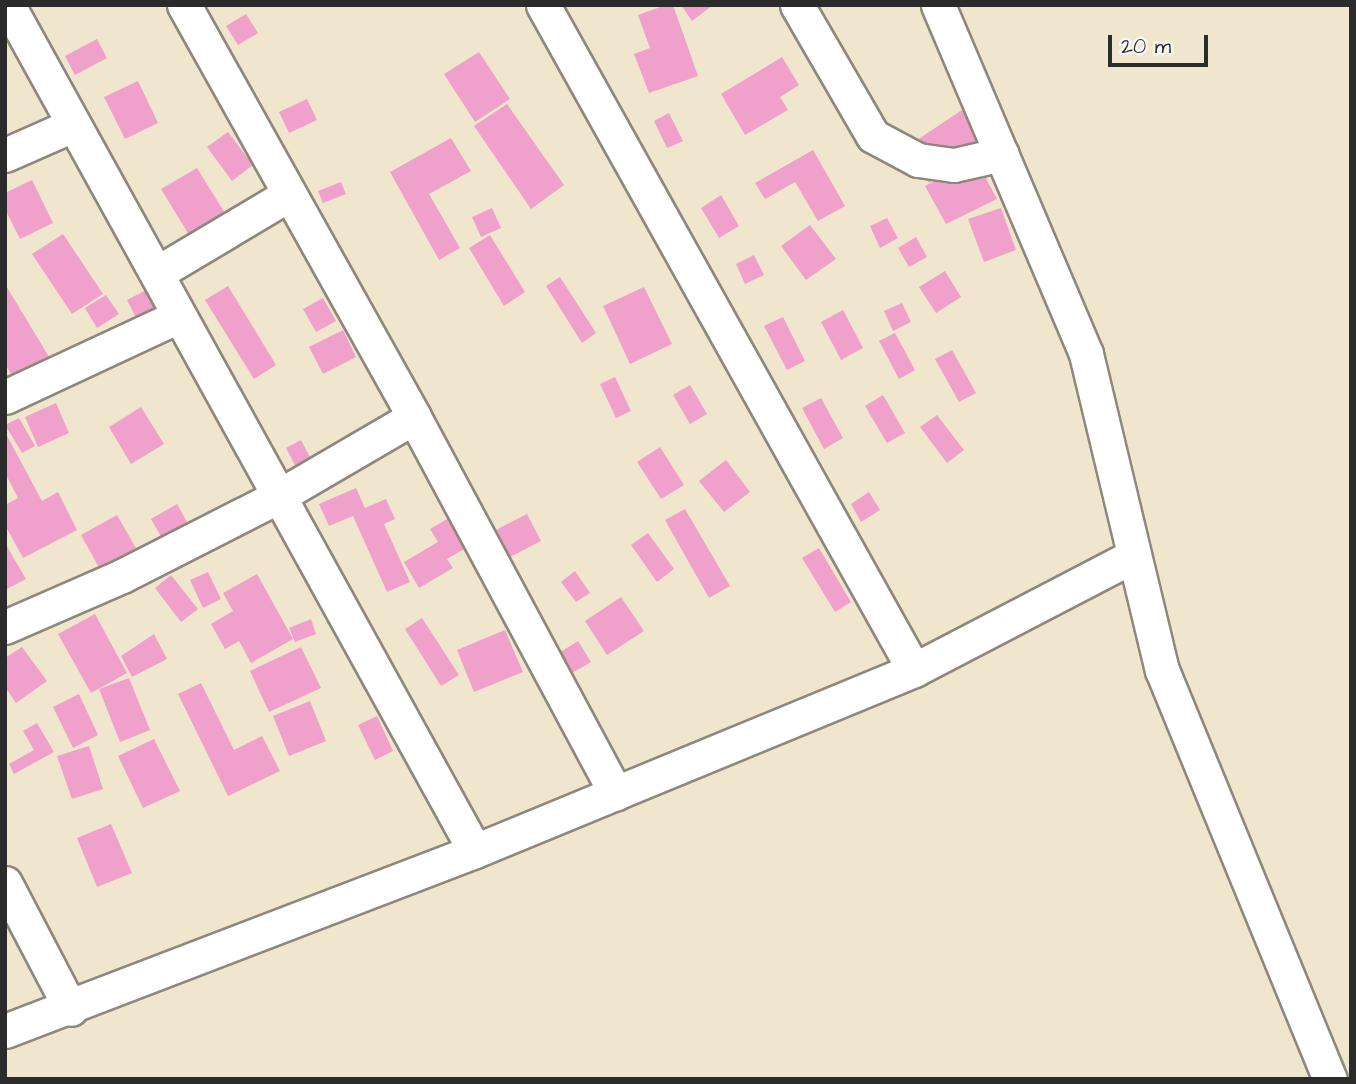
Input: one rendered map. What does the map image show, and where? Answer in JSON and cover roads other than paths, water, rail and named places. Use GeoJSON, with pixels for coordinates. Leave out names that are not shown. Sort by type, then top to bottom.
{"type":"FeatureCollection","features":[{"type":"Feature","properties":{"kind":"street"},"geometry":{"type":"LineString","coordinates":[[8,5],[475,851]]}},
{"type":"Feature","properties":{"kind":"street"},"geometry":{"type":"LineString","coordinates":[[184,5],[414,417],[616,793]]}},
{"type":"Feature","properties":{"kind":"street"},"geometry":{"type":"LineString","coordinates":[[543,5],[914,670]]}},
{"type":"Feature","properties":{"kind":"street"},"geometry":{"type":"LineString","coordinates":[[797,5],[873,136],[930,162],[954,165],[1002,154]]}},
{"type":"Feature","properties":{"kind":"street"},"geometry":{"type":"LineString","coordinates":[[937,5],[1086,354],[1116,468],[1133,556],[1162,670],[1330,1079]]}},
{"type":"Feature","properties":{"kind":"street"},"geometry":{"type":"LineString","coordinates":[[5,155],[73,125]]}},
{"type":"Feature","properties":{"kind":"street"},"geometry":{"type":"LineString","coordinates":[[157,273],[288,195]]}},
{"type":"Feature","properties":{"kind":"street"},"geometry":{"type":"LineString","coordinates":[[5,397],[179,316]]}},
{"type":"Feature","properties":{"kind":"street"},"geometry":{"type":"LineString","coordinates":[[5,627],[122,576],[279,496],[414,417]]}},
{"type":"Feature","properties":{"kind":"street"},"geometry":{"type":"LineString","coordinates":[[5,1031],[71,1009],[475,851],[914,670],[1133,556]]}},
{"type":"Feature","properties":{"kind":"street"},"geometry":{"type":"LineString","coordinates":[[5,883],[71,1009]]}}]}
